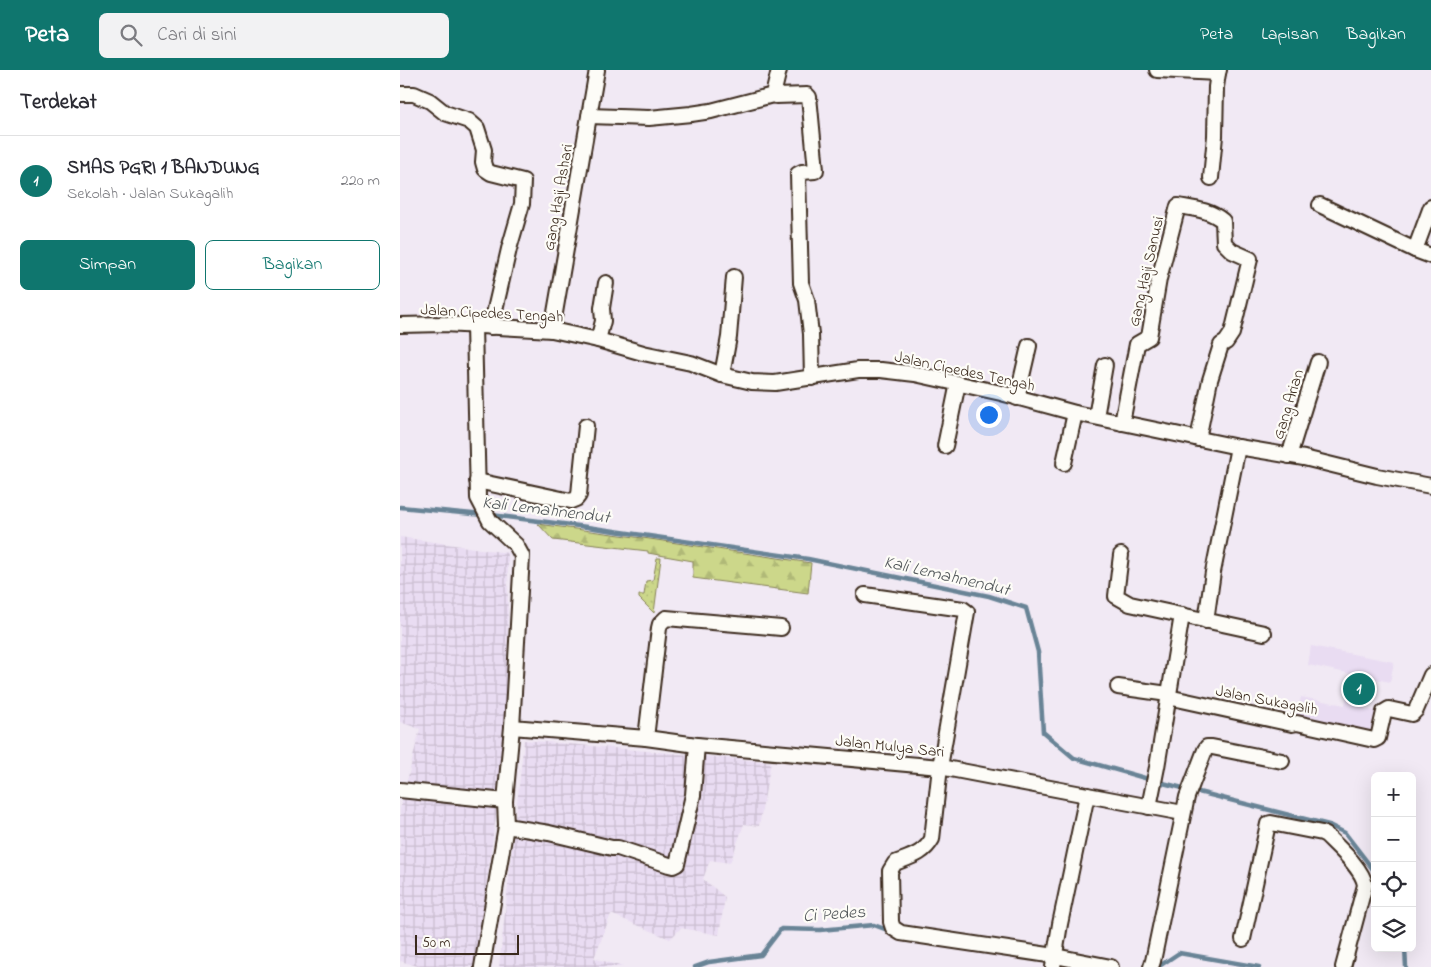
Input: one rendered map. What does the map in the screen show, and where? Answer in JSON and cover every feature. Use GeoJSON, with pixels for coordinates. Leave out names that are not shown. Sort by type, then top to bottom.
{"type":"FeatureCollection","features":[{"type":"Feature","properties":{"kind":"street","name":"Gang Haji Ashari"},"geometry":{"type":"LineString","coordinates":[[552,330],[597,70]]}},
{"type":"Feature","properties":{"kind":"street"},"geometry":{"type":"LineString","coordinates":[[773,94],[779,70]]}},
{"type":"Feature","properties":{"kind":"street"},"geometry":{"type":"LineString","coordinates":[[1157,70],[1219,72],[1216,87],[1215,136],[1211,178]]}},
{"type":"Feature","properties":{"kind":"street"},"geometry":{"type":"LineString","coordinates":[[400,94],[414,94],[430,101],[445,113],[469,121],[477,128],[484,150],[483,162],[485,169],[491,173],[523,181],[522,204],[509,249],[491,327]]}},
{"type":"Feature","properties":{"kind":"street"},"geometry":{"type":"LineString","coordinates":[[589,116],[648,118],[711,111],[773,94],[776,96],[807,95],[809,97],[816,170],[799,173],[798,177],[801,283],[807,300],[811,334],[812,378]]}},
{"type":"Feature","properties":{"kind":"street"},"geometry":{"type":"LineString","coordinates":[[1320,205],[1431,256]]}},
{"type":"Feature","properties":{"kind":"street","name":"Gang Haji Sanusi"},"geometry":{"type":"LineString","coordinates":[[1122,423],[1136,344],[1149,337],[1159,279],[1178,206],[1205,210],[1223,221],[1224,243],[1232,250],[1250,259],[1232,333],[1221,346],[1210,380],[1198,439]]}},
{"type":"Feature","properties":{"kind":"street"},"geometry":{"type":"LineString","coordinates":[[1415,250],[1431,207]]}},
{"type":"Feature","properties":{"kind":"street"},"geometry":{"type":"LineString","coordinates":[[722,375],[734,277]]}},
{"type":"Feature","properties":{"kind":"street"},"geometry":{"type":"LineString","coordinates":[[598,340],[603,321],[602,308],[606,283]]}},
{"type":"Feature","properties":{"kind":"street","name":"Jalan Cipedes Tengah"},"geometry":{"type":"LineString","coordinates":[[400,325],[444,324],[552,330],[598,340],[642,353],[691,363],[722,375],[752,382],[775,383],[858,370],[881,370],[915,374],[958,383],[1075,414],[1431,486]]}},
{"type":"Feature","properties":{"kind":"street"},"geometry":{"type":"LineString","coordinates":[[474,326],[478,498],[490,521],[516,545],[522,556],[512,727],[505,801],[506,826],[482,967]]}},
{"type":"Feature","properties":{"kind":"street"},"geometry":{"type":"LineString","coordinates":[[1017,398],[1029,346]]}},
{"type":"Feature","properties":{"kind":"street","name":"Gang Arian"},"geometry":{"type":"LineString","coordinates":[[1289,456],[1318,362]]}},
{"type":"Feature","properties":{"kind":"street"},"geometry":{"type":"LineString","coordinates":[[1096,417],[1105,365]]}},
{"type":"Feature","properties":{"kind":"street"},"geometry":{"type":"LineString","coordinates":[[945,446],[958,383]]}},
{"type":"Feature","properties":{"kind":"street"},"geometry":{"type":"LineString","coordinates":[[1064,464],[1075,414]]}},
{"type":"Feature","properties":{"kind":"street"},"geometry":{"type":"LineString","coordinates":[[477,481],[571,500],[576,499],[580,484],[586,426]]}},
{"type":"Feature","properties":{"kind":"street"},"geometry":{"type":"LineString","coordinates":[[1206,620],[1213,572],[1238,447]]}},
{"type":"Feature","properties":{"kind":"street"},"geometry":{"type":"LineString","coordinates":[[1121,555],[1116,596],[1130,604],[1264,633]]}},
{"type":"Feature","properties":{"kind":"street"},"geometry":{"type":"LineString","coordinates":[[865,594],[966,611],[940,767],[932,839],[923,851],[892,866],[890,871],[891,922],[893,928],[901,933],[1054,961],[1112,967]]}},
{"type":"Feature","properties":{"kind":"street"},"geometry":{"type":"LineString","coordinates":[[1149,807],[1182,615]]}},
{"type":"Feature","properties":{"kind":"street"},"geometry":{"type":"LineString","coordinates":[[646,738],[659,628],[662,620],[666,618],[781,628]]}},
{"type":"Feature","properties":{"kind":"street","name":"Jalan Sukagalih"},"geometry":{"type":"LineString","coordinates":[[1168,696],[1374,740],[1378,738],[1384,712],[1390,709],[1412,714],[1416,710],[1431,675]]}},
{"type":"Feature","properties":{"kind":"street"},"geometry":{"type":"LineString","coordinates":[[1118,687],[1168,696]]}},
{"type":"Feature","properties":{"kind":"street","name":"Jalan Mulya Sari"},"geometry":{"type":"LineString","coordinates":[[512,727],[646,738],[697,745],[940,767],[1183,814]]}},
{"type":"Feature","properties":{"kind":"street"},"geometry":{"type":"LineString","coordinates":[[506,826],[618,848],[673,866],[677,864],[693,795],[697,745]]}},
{"type":"Feature","properties":{"kind":"street"},"geometry":{"type":"LineString","coordinates":[[1151,967],[1187,797],[1205,750],[1212,746],[1282,761]]}},
{"type":"Feature","properties":{"kind":"street"},"geometry":{"type":"LineString","coordinates":[[400,790],[505,801]]}},
{"type":"Feature","properties":{"kind":"street"},"geometry":{"type":"LineString","coordinates":[[1054,961],[1087,795]]}},
{"type":"Feature","properties":{"kind":"street"},"geometry":{"type":"LineString","coordinates":[[1242,939],[1268,824],[1322,833],[1345,854],[1363,876],[1365,886],[1343,967]]}},
{"type":"Feature","properties":{"kind":"shaded area"},"geometry":{"type":"Polygon","coordinates":[[[400,537],[508,553],[507,735],[475,967],[421,967],[400,961],[400,809],[420,729],[400,722],[400,537]]]}},
{"type":"Feature","properties":{"kind":"shaded area"},"geometry":{"type":"Polygon","coordinates":[[[1311,646],[1394,662],[1390,682],[1371,678],[1365,709],[1375,711],[1370,734],[1296,719],[1301,697],[1345,705],[1352,674],[1308,665],[1311,646]]]}},
{"type":"Feature","properties":{"kind":"shaded area"},"geometry":{"type":"Polygon","coordinates":[[[524,740],[771,762],[759,826],[744,824],[730,863],[710,860],[703,879],[725,897],[719,935],[681,928],[670,939],[611,914],[594,958],[623,967],[499,967],[524,740]]]}},
{"type":"Feature","properties":{"kind":"green space"},"geometry":{"type":"Polygon","coordinates":[[[538,524],[811,563],[808,593],[693,578],[693,561],[648,553],[648,551],[553,540],[538,524]]]}},
{"type":"Feature","properties":{"kind":"green space"},"geometry":{"type":"Polygon","coordinates":[[[657,558],[661,558],[654,613],[639,598],[639,595],[644,595],[646,581],[653,580],[657,558]]]}},
{"type":"Feature","properties":{"kind":"waterway","name":"Kali Lemahnendut"},"geometry":{"type":"LineString","coordinates":[[400,507],[483,515]]}},
{"type":"Feature","properties":{"kind":"waterway","name":"Kali Lemahnendut"},"geometry":{"type":"LineString","coordinates":[[491,515],[808,559],[989,596],[1026,608],[1038,652],[1043,732],[1074,758],[1159,782],[1329,825],[1345,833],[1371,867]]}},
{"type":"Feature","properties":{"kind":"waterway","name":"Ci Pedes"},"geometry":{"type":"LineString","coordinates":[[695,967],[709,962],[761,955],[781,929],[820,930],[874,925],[890,931]]}},
{"type":"Feature","properties":{"kind":"waterway","name":"Kali Lemahnendut"},"geometry":{"type":"LineString","coordinates":[[1405,952],[1406,967]]}},
{"type":"Feature","properties":{"kind":"waterway","name":"Ci Pedes"},"geometry":{"type":"LineString","coordinates":[[1158,967],[1179,953],[1259,967]]}},
{"type":"Feature","properties":{"kind":"place","name":"SMAS PGRI 1 BANDUNG"},"geometry":{"type":"Point","coordinates":[1359,689]}}]}
